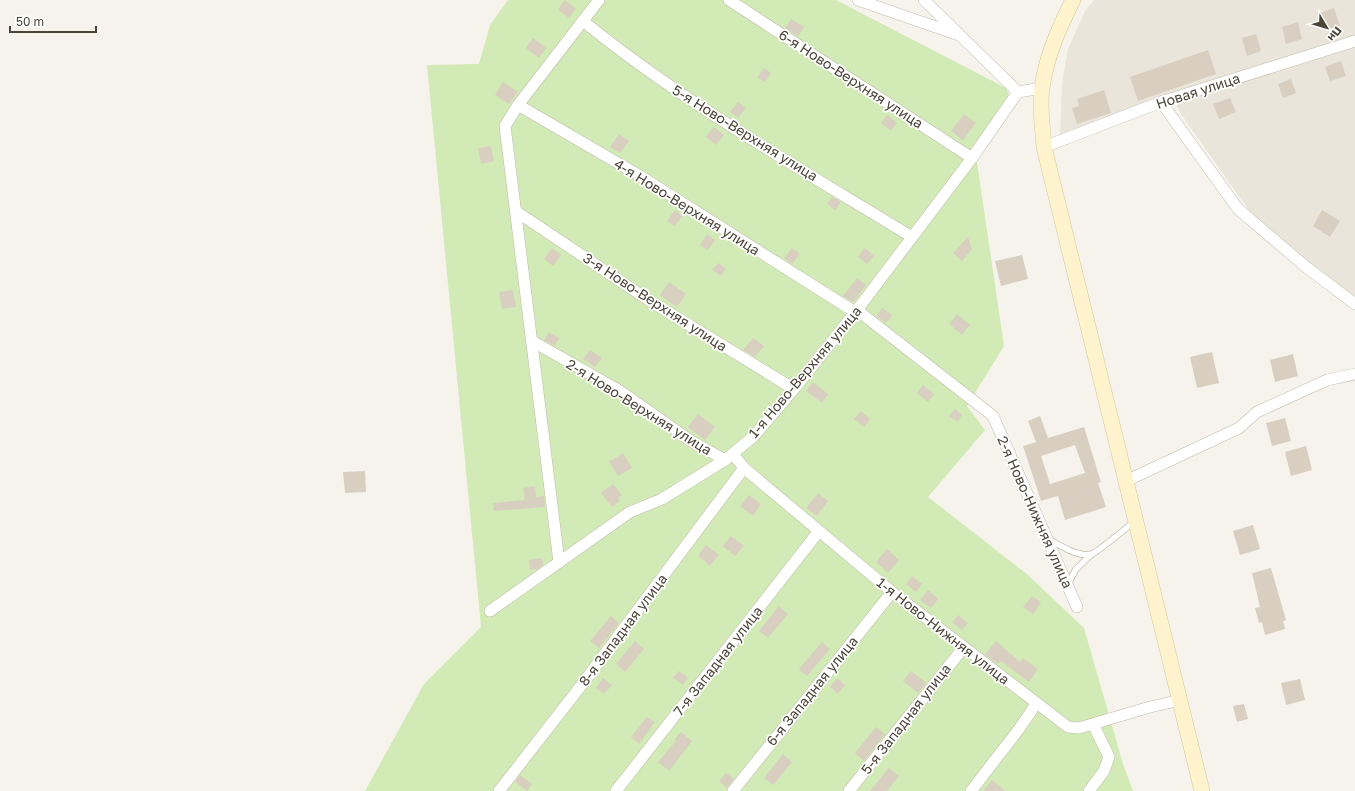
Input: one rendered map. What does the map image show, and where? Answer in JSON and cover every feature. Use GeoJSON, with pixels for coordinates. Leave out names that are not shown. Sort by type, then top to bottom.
{"type":"FeatureCollection","features":[{"type":"Feature","properties":{"kind":"main road"},"geometry":{"type":"LineString","coordinates":[[1073,0],[1060,24],[1050,53],[1042,88],[1044,147],[1181,700],[1202,791]]}},
{"type":"Feature","properties":{"kind":"street"},"geometry":{"type":"LineString","coordinates":[[559,562],[517,212],[505,126],[518,105],[599,0]]}},
{"type":"Feature","properties":{"kind":"street","name":"6-я Ново-Верхняя улица"},"geometry":{"type":"LineString","coordinates":[[729,0],[972,158]]}},
{"type":"Feature","properties":{"kind":"street"},"geometry":{"type":"LineString","coordinates":[[858,0],[963,37]]}},
{"type":"Feature","properties":{"kind":"street"},"geometry":{"type":"LineString","coordinates":[[924,0],[1018,92],[1042,88]]}},
{"type":"Feature","properties":{"kind":"street","name":"5-я Ново-Верхняя улица"},"geometry":{"type":"LineString","coordinates":[[583,21],[618,49],[677,91],[912,237]]}},
{"type":"Feature","properties":{"kind":"street","name":"Новая улица"},"geometry":{"type":"LineString","coordinates":[[1044,147],[1161,102],[1355,40]]}},
{"type":"Feature","properties":{"kind":"street","name":"1-я Ново-Верхняя улица"},"geometry":{"type":"LineString","coordinates":[[490,611],[630,512],[662,499],[729,457],[754,436],[794,389],[856,311],[972,158],[1018,92]]}},
{"type":"Feature","properties":{"kind":"street"},"geometry":{"type":"LineString","coordinates":[[1161,102],[1238,209],[1306,267],[1355,304]]}},
{"type":"Feature","properties":{"kind":"street","name":"4-я Ново-Верхняя улица"},"geometry":{"type":"LineString","coordinates":[[518,105],[640,176],[856,311],[993,416]]}},
{"type":"Feature","properties":{"kind":"street","name":"3-я Ново-Верхняя улица"},"geometry":{"type":"LineString","coordinates":[[517,212],[650,301],[794,389]]}},
{"type":"Feature","properties":{"kind":"street","name":"2-я Ново-Верхняя улица"},"geometry":{"type":"LineString","coordinates":[[532,341],[620,391],[691,441],[729,457]]}},
{"type":"Feature","properties":{"kind":"street"},"geometry":{"type":"LineString","coordinates":[[1126,480],[1239,428],[1257,412],[1327,380],[1355,374]]}},
{"type":"Feature","properties":{"kind":"street","name":"2-я Ново-Нижняя улица"},"geometry":{"type":"LineString","coordinates":[[993,416],[1077,608]]}},
{"type":"Feature","properties":{"kind":"street","name":"1-я Ново-Нижняя улица"},"geometry":{"type":"LineString","coordinates":[[729,457],[892,592],[1036,704],[1068,727],[1079,728],[1150,707],[1181,700]]}},
{"type":"Feature","properties":{"kind":"street","name":"8-я Западная улица"},"geometry":{"type":"LineString","coordinates":[[499,791],[589,675],[744,468]]}},
{"type":"Feature","properties":{"kind":"street","name":"7-я Западная улица"},"geometry":{"type":"LineString","coordinates":[[616,791],[819,531]]}},
{"type":"Feature","properties":{"kind":"street","name":"6-я Западная улица"},"geometry":{"type":"LineString","coordinates":[[733,791],[892,592]]}},
{"type":"Feature","properties":{"kind":"street","name":"5-я Западная улица"},"geometry":{"type":"LineString","coordinates":[[849,791],[964,647]]}},
{"type":"Feature","properties":{"kind":"street"},"geometry":{"type":"LineString","coordinates":[[971,791],[1019,729],[1036,704]]}},
{"type":"Feature","properties":{"kind":"street"},"geometry":{"type":"LineString","coordinates":[[1089,791],[1104,772],[1109,757],[1093,724]]}},
{"type":"Feature","properties":{"kind":"lane"},"geometry":{"type":"LineString","coordinates":[[1067,585],[1076,569],[1092,554],[1136,520]]}},
{"type":"Feature","properties":{"kind":"lane"},"geometry":{"type":"LineString","coordinates":[[1047,538],[1065,548],[1081,553],[1092,554]]}},
{"type":"Feature","properties":{"kind":"shaded area"},"geometry":{"type":"Polygon","coordinates":[[[1094,0],[1355,0],[1355,299],[1255,219],[1181,114],[1171,94],[1060,136],[1062,83],[1068,49],[1085,11],[1094,0]]]}},
{"type":"Feature","properties":{"kind":"green space"},"geometry":{"type":"Polygon","coordinates":[[[508,0],[836,0],[1006,88],[1012,102],[976,156],[1004,346],[967,406],[985,430],[928,497],[1028,575],[1084,628],[1123,764],[1133,791],[365,791],[424,684],[481,627],[427,65],[479,64],[490,25],[508,0]]]}},
{"type":"Feature","properties":{"kind":"building"},"geometry":{"type":"Polygon","coordinates":[[[565,0],[576,9],[569,18],[558,10],[565,0]]]}},
{"type":"Feature","properties":{"kind":"building"},"geometry":{"type":"Polygon","coordinates":[[[1334,8],[1340,26],[1326,30],[1320,13],[1334,8]]]}},
{"type":"Feature","properties":{"kind":"building"},"geometry":{"type":"Polygon","coordinates":[[[791,19],[804,27],[798,36],[785,28],[791,19]]]}},
{"type":"Feature","properties":{"kind":"building"},"geometry":{"type":"Polygon","coordinates":[[[1298,22],[1302,39],[1286,44],[1282,27],[1298,22]]]}},
{"type":"Feature","properties":{"kind":"building"},"geometry":{"type":"Polygon","coordinates":[[[1256,34],[1261,51],[1247,56],[1242,38],[1256,34]]]}},
{"type":"Feature","properties":{"kind":"building"},"geometry":{"type":"Polygon","coordinates":[[[533,38],[546,48],[539,58],[526,48],[533,38]]]}},
{"type":"Feature","properties":{"kind":"building"},"geometry":{"type":"Polygon","coordinates":[[[1208,50],[1216,74],[1138,101],[1130,77],[1208,50]]]}},
{"type":"Feature","properties":{"kind":"building"},"geometry":{"type":"Polygon","coordinates":[[[1341,61],[1346,76],[1330,81],[1325,67],[1341,61]]]}},
{"type":"Feature","properties":{"kind":"building"},"geometry":{"type":"Polygon","coordinates":[[[764,68],[771,73],[765,82],[757,77],[764,68]]]}},
{"type":"Feature","properties":{"kind":"building"},"geometry":{"type":"Polygon","coordinates":[[[1291,79],[1296,93],[1283,98],[1278,84],[1291,79]]]}},
{"type":"Feature","properties":{"kind":"building"},"geometry":{"type":"Polygon","coordinates":[[[503,82],[518,92],[509,104],[495,95],[503,82]]]}},
{"type":"Feature","properties":{"kind":"building"},"geometry":{"type":"Polygon","coordinates":[[[1104,90],[1111,113],[1077,124],[1072,108],[1079,106],[1077,99],[1104,90]]]}},
{"type":"Feature","properties":{"kind":"building"},"geometry":{"type":"Polygon","coordinates":[[[1230,98],[1236,112],[1219,119],[1213,104],[1230,98]]]}},
{"type":"Feature","properties":{"kind":"building"},"geometry":{"type":"Polygon","coordinates":[[[738,102],[746,108],[738,118],[730,112],[738,102]]]}},
{"type":"Feature","properties":{"kind":"building"},"geometry":{"type":"Polygon","coordinates":[[[964,114],[976,123],[963,140],[951,131],[964,114]]]}},
{"type":"Feature","properties":{"kind":"building"},"geometry":{"type":"Polygon","coordinates":[[[887,115],[897,123],[891,131],[881,123],[887,115]]]}},
{"type":"Feature","properties":{"kind":"building"},"geometry":{"type":"Polygon","coordinates":[[[714,127],[724,135],[716,145],[706,137],[714,127]]]}},
{"type":"Feature","properties":{"kind":"building"},"geometry":{"type":"Polygon","coordinates":[[[619,134],[629,141],[620,153],[610,147],[619,134]]]}},
{"type":"Feature","properties":{"kind":"building"},"geometry":{"type":"Polygon","coordinates":[[[491,146],[494,161],[481,164],[478,148],[491,146]]]}},
{"type":"Feature","properties":{"kind":"building"},"geometry":{"type":"Polygon","coordinates":[[[832,197],[841,202],[835,210],[827,204],[832,197]]]}},
{"type":"Feature","properties":{"kind":"building"},"geometry":{"type":"Polygon","coordinates":[[[675,210],[682,216],[675,226],[667,221],[675,210]]]}},
{"type":"Feature","properties":{"kind":"building"},"geometry":{"type":"Polygon","coordinates":[[[1322,210],[1340,221],[1330,237],[1313,226],[1322,210]]]}},
{"type":"Feature","properties":{"kind":"building"},"geometry":{"type":"Polygon","coordinates":[[[707,234],[715,240],[708,250],[700,245],[707,234]]]}},
{"type":"Feature","properties":{"kind":"building"},"geometry":{"type":"Polygon","coordinates":[[[968,237],[972,249],[962,261],[953,253],[968,237]]]}},
{"type":"Feature","properties":{"kind":"building"},"geometry":{"type":"Polygon","coordinates":[[[552,248],[561,255],[553,266],[544,259],[552,248]]]}},
{"type":"Feature","properties":{"kind":"building"},"geometry":{"type":"Polygon","coordinates":[[[792,248],[800,254],[792,264],[784,258],[792,248]]]}},
{"type":"Feature","properties":{"kind":"building"},"geometry":{"type":"Polygon","coordinates":[[[865,248],[874,256],[867,264],[858,257],[865,248]]]}},
{"type":"Feature","properties":{"kind":"building"},"geometry":{"type":"Polygon","coordinates":[[[1022,255],[1028,279],[1001,286],[995,261],[1022,255]]]}},
{"type":"Feature","properties":{"kind":"building"},"geometry":{"type":"Polygon","coordinates":[[[718,263],[726,269],[721,276],[712,270],[718,263]]]}},
{"type":"Feature","properties":{"kind":"building"},"geometry":{"type":"Polygon","coordinates":[[[857,278],[866,285],[853,302],[843,296],[857,278]]]}},
{"type":"Feature","properties":{"kind":"building"},"geometry":{"type":"Polygon","coordinates":[[[669,282],[686,294],[677,307],[660,295],[669,282]]]}},
{"type":"Feature","properties":{"kind":"building"},"geometry":{"type":"Polygon","coordinates":[[[513,290],[516,307],[502,309],[499,292],[513,290]]]}},
{"type":"Feature","properties":{"kind":"building"},"geometry":{"type":"Polygon","coordinates":[[[882,308],[892,315],[886,323],[876,316],[882,308]]]}},
{"type":"Feature","properties":{"kind":"building"},"geometry":{"type":"Polygon","coordinates":[[[957,314],[970,325],[962,335],[949,324],[957,314]]]}},
{"type":"Feature","properties":{"kind":"building"},"geometry":{"type":"Polygon","coordinates":[[[549,332],[559,338],[555,346],[544,340],[549,332]]]}},
{"type":"Feature","properties":{"kind":"building"},"geometry":{"type":"Polygon","coordinates":[[[753,338],[764,346],[755,357],[743,350],[753,338]]]}},
{"type":"Feature","properties":{"kind":"building"},"geometry":{"type":"Polygon","coordinates":[[[590,350],[602,358],[595,367],[583,359],[590,350]]]}},
{"type":"Feature","properties":{"kind":"building"},"geometry":{"type":"Polygon","coordinates":[[[1212,352],[1219,383],[1197,388],[1190,357],[1212,352]]]}},
{"type":"Feature","properties":{"kind":"building"},"geometry":{"type":"Polygon","coordinates":[[[1293,354],[1298,376],[1275,382],[1270,360],[1293,354]]]}},
{"type":"Feature","properties":{"kind":"building"},"geometry":{"type":"Polygon","coordinates":[[[813,382],[828,394],[822,403],[806,391],[813,382]]]}},
{"type":"Feature","properties":{"kind":"building"},"geometry":{"type":"Polygon","coordinates":[[[923,385],[934,394],[928,402],[917,393],[923,385]]]}},
{"type":"Feature","properties":{"kind":"building"},"geometry":{"type":"Polygon","coordinates":[[[955,409],[962,415],[957,422],[949,416],[955,409]]]}},
{"type":"Feature","properties":{"kind":"building"},"geometry":{"type":"Polygon","coordinates":[[[861,411],[870,419],[864,427],[854,419],[861,411]]]}},
{"type":"Feature","properties":{"kind":"building"},"geometry":{"type":"Polygon","coordinates":[[[698,414],[715,427],[705,440],[688,427],[698,414]]]}},
{"type":"Feature","properties":{"kind":"building"},"geometry":{"type":"Polygon","coordinates":[[[1040,416],[1048,438],[1084,427],[1101,482],[1098,483],[1106,507],[1065,520],[1058,496],[1041,501],[1023,446],[1036,442],[1028,421],[1040,416]],[[1075,445],[1041,456],[1050,484],[1085,473],[1075,445]]]}},
{"type":"Feature","properties":{"kind":"building"},"geometry":{"type":"Polygon","coordinates":[[[1285,418],[1291,441],[1272,446],[1266,423],[1285,418]]]}},
{"type":"Feature","properties":{"kind":"building"},"geometry":{"type":"Polygon","coordinates":[[[1306,446],[1312,470],[1291,476],[1285,452],[1306,446]]]}},
{"type":"Feature","properties":{"kind":"building"},"geometry":{"type":"Polygon","coordinates":[[[623,453],[632,468],[618,476],[609,462],[623,453]]]}},
{"type":"Feature","properties":{"kind":"building"},"geometry":{"type":"Polygon","coordinates":[[[365,471],[366,492],[345,493],[343,472],[365,471]]]}},
{"type":"Feature","properties":{"kind":"building"},"geometry":{"type":"Polygon","coordinates":[[[613,484],[622,495],[618,498],[620,501],[612,507],[601,493],[613,484]]]}},
{"type":"Feature","properties":{"kind":"building"},"geometry":{"type":"Polygon","coordinates":[[[535,486],[536,497],[544,496],[545,507],[494,511],[493,503],[525,500],[523,488],[535,486]]]}},
{"type":"Feature","properties":{"kind":"building"},"geometry":{"type":"Polygon","coordinates":[[[818,493],[828,501],[817,516],[806,508],[818,493]]]}},
{"type":"Feature","properties":{"kind":"building"},"geometry":{"type":"Polygon","coordinates":[[[749,495],[761,504],[753,516],[740,506],[749,495]]]}},
{"type":"Feature","properties":{"kind":"building"},"geometry":{"type":"Polygon","coordinates":[[[1253,525],[1260,549],[1240,555],[1233,531],[1253,525]]]}},
{"type":"Feature","properties":{"kind":"building"},"geometry":{"type":"Polygon","coordinates":[[[731,536],[744,546],[735,556],[723,546],[731,536]]]}},
{"type":"Feature","properties":{"kind":"building"},"geometry":{"type":"Polygon","coordinates":[[[706,545],[719,555],[710,566],[698,556],[706,545]]]}},
{"type":"Feature","properties":{"kind":"building"},"geometry":{"type":"Polygon","coordinates":[[[887,549],[899,560],[888,573],[876,562],[887,549]]]}},
{"type":"Feature","properties":{"kind":"building"},"geometry":{"type":"Polygon","coordinates":[[[542,558],[543,565],[538,569],[530,570],[529,560],[542,558]]]}},
{"type":"Feature","properties":{"kind":"building"},"geometry":{"type":"Polygon","coordinates":[[[1271,568],[1286,620],[1283,621],[1285,629],[1265,635],[1262,622],[1259,623],[1255,608],[1260,607],[1252,573],[1271,568]]]}},
{"type":"Feature","properties":{"kind":"building"},"geometry":{"type":"Polygon","coordinates":[[[912,576],[922,584],[916,592],[906,584],[912,576]]]}},
{"type":"Feature","properties":{"kind":"building"},"geometry":{"type":"Polygon","coordinates":[[[928,590],[938,599],[931,608],[920,600],[928,590]]]}},
{"type":"Feature","properties":{"kind":"building"},"geometry":{"type":"Polygon","coordinates":[[[1032,596],[1041,603],[1033,614],[1023,607],[1032,596]]]}},
{"type":"Feature","properties":{"kind":"building"},"geometry":{"type":"Polygon","coordinates":[[[779,606],[788,614],[768,638],[759,631],[779,606]]]}},
{"type":"Feature","properties":{"kind":"building"},"geometry":{"type":"Polygon","coordinates":[[[958,615],[968,623],[962,630],[952,622],[958,615]]]}},
{"type":"Feature","properties":{"kind":"building"},"geometry":{"type":"Polygon","coordinates":[[[611,616],[619,623],[599,648],[590,641],[611,616]]]}},
{"type":"Feature","properties":{"kind":"building"},"geometry":{"type":"Polygon","coordinates":[[[635,641],[644,649],[625,672],[616,664],[635,641]]]}},
{"type":"Feature","properties":{"kind":"building"},"geometry":{"type":"Polygon","coordinates":[[[996,641],[1020,662],[1023,658],[1038,669],[1029,682],[1001,661],[998,664],[985,654],[996,641]]]}},
{"type":"Feature","properties":{"kind":"building"},"geometry":{"type":"Polygon","coordinates":[[[822,642],[830,649],[807,676],[799,669],[822,642]]]}},
{"type":"Feature","properties":{"kind":"building"},"geometry":{"type":"Polygon","coordinates":[[[679,671],[688,678],[683,685],[673,678],[679,671]]]}},
{"type":"Feature","properties":{"kind":"building"},"geometry":{"type":"Polygon","coordinates":[[[911,671],[926,683],[918,693],[903,681],[911,671]]]}},
{"type":"Feature","properties":{"kind":"building"},"geometry":{"type":"Polygon","coordinates":[[[603,678],[612,685],[604,694],[596,688],[603,678]]]}},
{"type":"Feature","properties":{"kind":"building"},"geometry":{"type":"Polygon","coordinates":[[[837,678],[845,685],[838,694],[830,687],[837,678]]]}},
{"type":"Feature","properties":{"kind":"building"},"geometry":{"type":"Polygon","coordinates":[[[1300,679],[1305,700],[1286,705],[1281,683],[1300,679]]]}},
{"type":"Feature","properties":{"kind":"building"},"geometry":{"type":"Polygon","coordinates":[[[1244,704],[1248,719],[1237,722],[1233,706],[1244,704]]]}},
{"type":"Feature","properties":{"kind":"building"},"geometry":{"type":"Polygon","coordinates":[[[647,717],[655,722],[639,744],[631,737],[647,717]]]}},
{"type":"Feature","properties":{"kind":"building"},"geometry":{"type":"Polygon","coordinates":[[[876,727],[885,734],[864,761],[855,753],[876,727]]]}},
{"type":"Feature","properties":{"kind":"building"},"geometry":{"type":"Polygon","coordinates":[[[681,732],[692,741],[669,771],[658,762],[676,741],[674,740],[681,732]]]}},
{"type":"Feature","properties":{"kind":"building"},"geometry":{"type":"Polygon","coordinates":[[[783,754],[792,762],[773,785],[764,778],[783,754]]]}},
{"type":"Feature","properties":{"kind":"building"},"geometry":{"type":"Polygon","coordinates":[[[889,768],[899,776],[887,791],[870,791],[889,768]]]}},
{"type":"Feature","properties":{"kind":"building"},"geometry":{"type":"Polygon","coordinates":[[[726,773],[734,779],[727,788],[719,781],[726,773]]]}},
{"type":"Feature","properties":{"kind":"building"},"geometry":{"type":"Polygon","coordinates":[[[520,775],[532,784],[527,791],[515,782],[520,775]]]}},
{"type":"Feature","properties":{"kind":"building"},"geometry":{"type":"Polygon","coordinates":[[[992,780],[1005,791],[983,791],[992,780]]]}}]}
